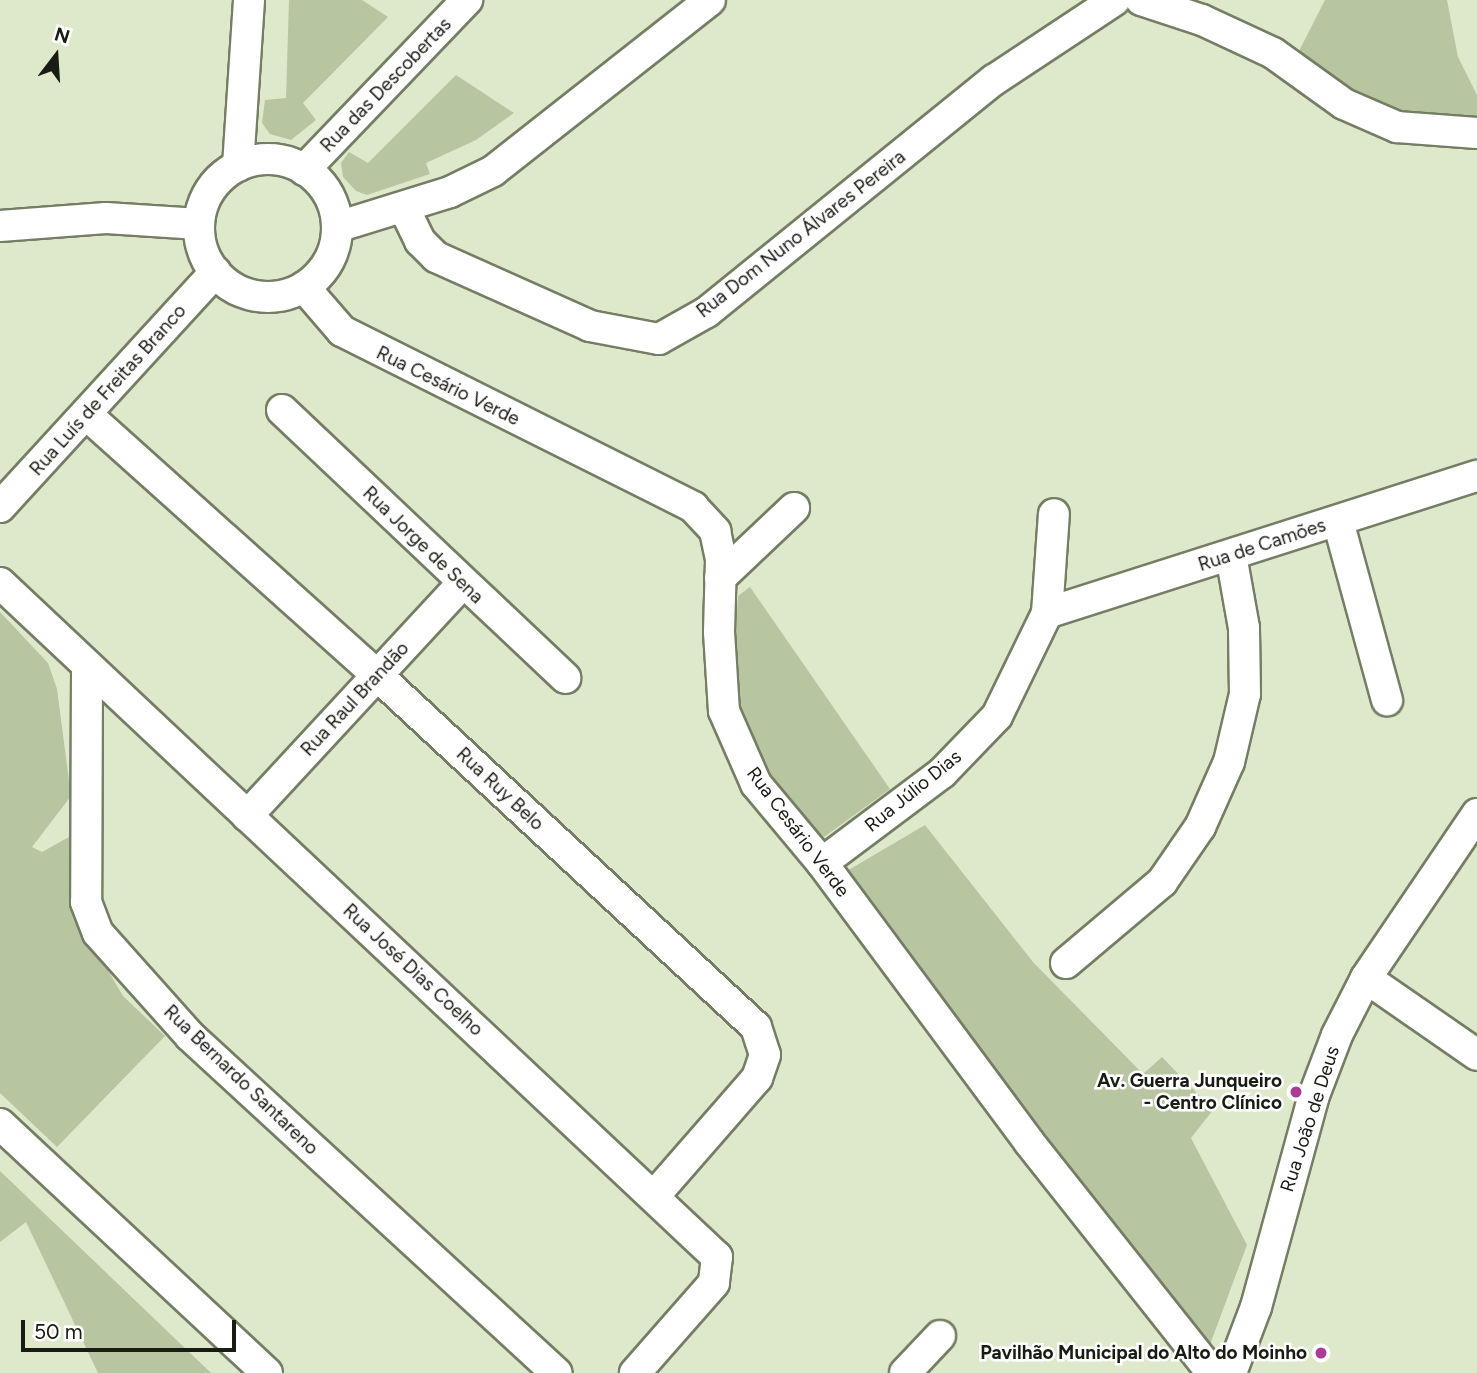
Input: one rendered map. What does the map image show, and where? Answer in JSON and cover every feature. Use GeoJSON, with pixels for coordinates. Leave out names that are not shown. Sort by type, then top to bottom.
{"type":"FeatureCollection","features":[{"type":"Feature","properties":{"kind":"street"},"geometry":{"type":"LineString","coordinates":[[238,166],[249,0]]}},
{"type":"Feature","properties":{"kind":"street","name":"Rua das Descobertas"},"geometry":{"type":"LineString","coordinates":[[304,170],[467,0]]}},
{"type":"Feature","properties":{"kind":"street"},"geometry":{"type":"LineString","coordinates":[[337,227],[404,208],[493,171],[710,0]]}},
{"type":"Feature","properties":{"kind":"street","name":"Rua Dom Nuno Álvares Pereira"},"geometry":{"type":"LineString","coordinates":[[404,208],[420,240],[436,257],[590,326],[659,339],[707,312],[994,80],[1115,0]]}},
{"type":"Feature","properties":{"kind":"street"},"geometry":{"type":"LineString","coordinates":[[1141,0],[1202,20],[1273,52],[1344,104],[1397,127],[1477,133]]}},
{"type":"Feature","properties":{"kind":"street"},"geometry":{"type":"LineString","coordinates":[[272,159],[304,170],[328,194],[337,227],[329,261],[304,286],[290,293],[257,296],[241,292],[215,272],[203,250],[199,224],[215,183],[238,166],[272,159]]}},
{"type":"Feature","properties":{"kind":"street"},"geometry":{"type":"LineString","coordinates":[[0,226],[106,218],[199,224]]}},
{"type":"Feature","properties":{"kind":"street","name":"Rua Luís de Freitas Branco"},"geometry":{"type":"LineString","coordinates":[[0,507],[215,272]]}},
{"type":"Feature","properties":{"kind":"street","name":"Rua Cesário Verde"},"geometry":{"type":"LineString","coordinates":[[304,286],[342,331],[383,355],[693,507],[715,531],[720,578],[724,711],[756,784],[822,863],[1029,1142],[1212,1373]]}},
{"type":"Feature","properties":{"kind":"street","name":"Rua Jorge de Sena"},"geometry":{"type":"LineString","coordinates":[[282,410],[565,678]]}},
{"type":"Feature","properties":{"kind":"street","name":"Rua Ruy Belo"},"geometry":{"type":"LineString","coordinates":[[86,414],[377,675],[756,1027],[765,1055],[757,1078],[655,1195]]}},
{"type":"Feature","properties":{"kind":"street","name":"Rua de Camões"},"geometry":{"type":"LineString","coordinates":[[1047,613],[1477,476]]}},
{"type":"Feature","properties":{"kind":"street"},"geometry":{"type":"LineString","coordinates":[[720,578],[794,508]]}},
{"type":"Feature","properties":{"kind":"street","name":"Rua Júlio Dias"},"geometry":{"type":"LineString","coordinates":[[822,863],[942,773],[997,716],[1047,613],[1054,514]]}},
{"type":"Feature","properties":{"kind":"street"},"geometry":{"type":"LineString","coordinates":[[1338,521],[1387,700]]}},
{"type":"Feature","properties":{"kind":"street"},"geometry":{"type":"LineString","coordinates":[[1066,963],[1162,882],[1200,827],[1228,762],[1245,694],[1244,628],[1231,555]]}},
{"type":"Feature","properties":{"kind":"street","name":"Rua José Dias Coelho"},"geometry":{"type":"LineString","coordinates":[[0,583],[87,668],[655,1195],[718,1257],[719,1270],[689,1317],[635,1373]]}},
{"type":"Feature","properties":{"kind":"street","name":"Rua Raul Brandão"},"geometry":{"type":"LineString","coordinates":[[247,816],[463,583]]}},
{"type":"Feature","properties":{"kind":"street","name":"Rua Bernardo Santareno"},"geometry":{"type":"LineString","coordinates":[[87,668],[86,902],[98,933],[190,1036],[556,1373]]}},
{"type":"Feature","properties":{"kind":"street","name":"Rua João de Deus"},"geometry":{"type":"LineString","coordinates":[[1231,1373],[1256,1307],[1317,1085],[1366,978],[1477,814]]}},
{"type":"Feature","properties":{"kind":"street"},"geometry":{"type":"LineString","coordinates":[[1366,978],[1477,1055]]}},
{"type":"Feature","properties":{"kind":"street"},"geometry":{"type":"LineString","coordinates":[[0,1124],[267,1373]]}},
{"type":"Feature","properties":{"kind":"street"},"geometry":{"type":"LineString","coordinates":[[905,1373],[940,1336]]}},
{"type":"Feature","properties":{"kind":"green space"},"geometry":{"type":"Polygon","coordinates":[[[289,0],[362,0],[388,17],[303,103],[316,120],[291,140],[270,134],[262,123],[265,100],[286,98],[289,0]]]}},
{"type":"Feature","properties":{"kind":"green space"},"geometry":{"type":"Polygon","coordinates":[[[1325,0],[1447,0],[1458,57],[1477,95],[1477,126],[1361,102],[1299,51],[1325,0]]]}},
{"type":"Feature","properties":{"kind":"green space"},"geometry":{"type":"Polygon","coordinates":[[[456,75],[514,113],[476,140],[426,163],[430,174],[367,195],[356,191],[343,177],[341,163],[349,152],[368,163],[456,75]]]}},
{"type":"Feature","properties":{"kind":"green space"},"geometry":{"type":"Polygon","coordinates":[[[750,587],[890,789],[824,837],[802,817],[742,734],[732,695],[738,596],[750,587]]]}},
{"type":"Feature","properties":{"kind":"green space"},"geometry":{"type":"Polygon","coordinates":[[[0,612],[48,663],[57,689],[71,796],[32,847],[42,852],[69,837],[69,904],[123,996],[165,1036],[57,1147],[0,1093],[0,612]]]}},
{"type":"Feature","properties":{"kind":"green space"},"geometry":{"type":"Polygon","coordinates":[[[925,825],[1033,962],[1143,1074],[1162,1057],[1213,1110],[1191,1138],[1247,1245],[1202,1366],[840,875],[925,825]]]}},
{"type":"Feature","properties":{"kind":"green space"},"geometry":{"type":"Polygon","coordinates":[[[0,1171],[211,1373],[98,1373],[26,1222],[0,1242],[0,1171]]]}},
{"type":"Feature","properties":{"kind":"place","name":"Av. Guerra Junqueiro - Centro Clínico"},"geometry":{"type":"Point","coordinates":[1296,1092]}},
{"type":"Feature","properties":{"kind":"place","name":"Pavilhão Municipal do Alto do Moinho"},"geometry":{"type":"Point","coordinates":[1321,1353]}}]}
